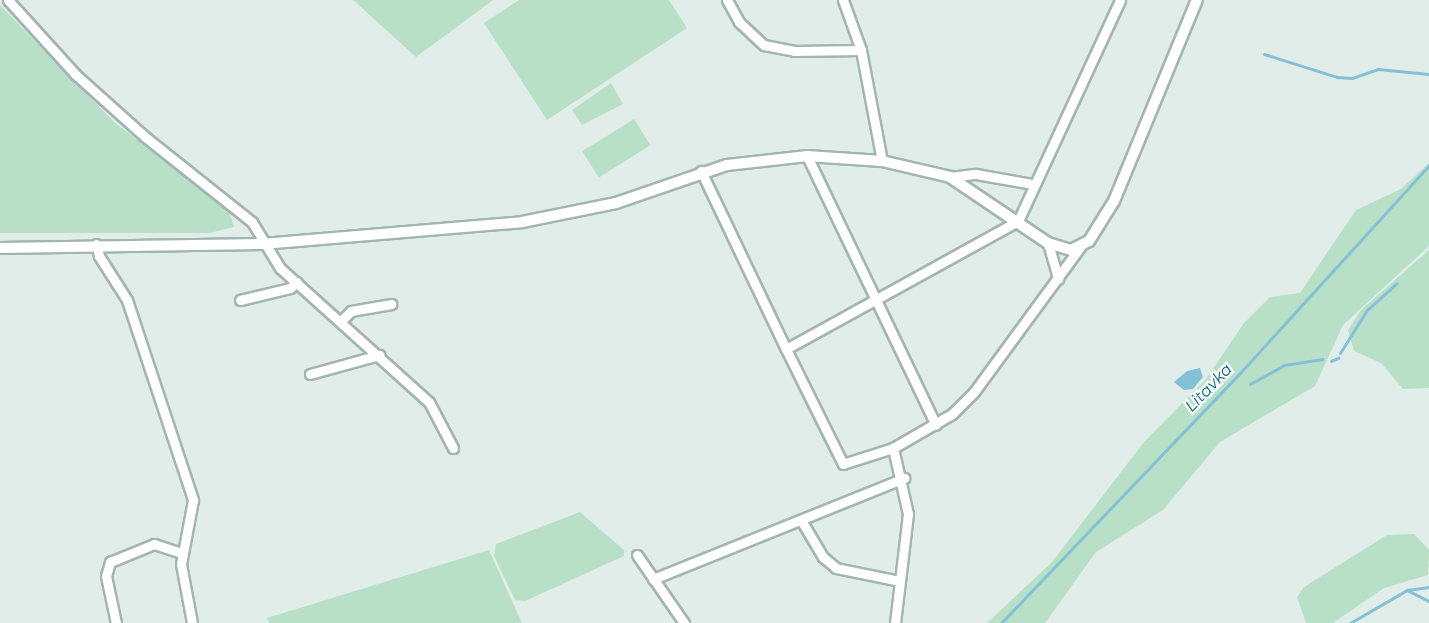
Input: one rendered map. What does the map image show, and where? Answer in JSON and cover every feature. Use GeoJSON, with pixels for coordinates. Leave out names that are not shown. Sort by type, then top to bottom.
{"type":"FeatureCollection","features":[{"type":"Feature","properties":{"kind":"street"},"geometry":{"type":"LineString","coordinates":[[8,0],[75,74],[252,222],[262,244],[297,282],[379,354],[429,402],[453,448]]}},
{"type":"Feature","properties":{"kind":"street"},"geometry":{"type":"LineString","coordinates":[[727,0],[739,22],[764,45],[794,51],[861,50]]}},
{"type":"Feature","properties":{"kind":"street"},"geometry":{"type":"LineString","coordinates":[[843,0],[861,50],[882,161]]}},
{"type":"Feature","properties":{"kind":"street"},"geometry":{"type":"LineString","coordinates":[[786,348],[1018,221],[1033,184],[1120,0]]}},
{"type":"Feature","properties":{"kind":"street"},"geometry":{"type":"LineString","coordinates":[[701,171],[843,464],[893,448],[936,424],[974,392],[1080,248],[1099,227],[1114,201],[1197,0]]}},
{"type":"Feature","properties":{"kind":"street"},"geometry":{"type":"LineString","coordinates":[[0,248],[96,244],[262,244],[581,212],[701,171],[807,156],[882,161],[950,177],[1048,243],[1059,249],[1080,248]]}},
{"type":"Feature","properties":{"kind":"street"},"geometry":{"type":"LineString","coordinates":[[807,156],[874,300],[936,424]]}},
{"type":"Feature","properties":{"kind":"street"},"geometry":{"type":"LineString","coordinates":[[950,177],[976,174],[1033,184]]}},
{"type":"Feature","properties":{"kind":"street"},"geometry":{"type":"LineString","coordinates":[[1048,243],[1058,279]]}},
{"type":"Feature","properties":{"kind":"street"},"geometry":{"type":"LineString","coordinates":[[96,244],[99,256],[127,300],[193,500],[191,527],[182,553],[192,623]]}},
{"type":"Feature","properties":{"kind":"street"},"geometry":{"type":"LineString","coordinates":[[240,300],[290,288],[297,282]]}},
{"type":"Feature","properties":{"kind":"street"},"geometry":{"type":"LineString","coordinates":[[341,321],[351,312],[391,304]]}},
{"type":"Feature","properties":{"kind":"street"},"geometry":{"type":"LineString","coordinates":[[310,374],[379,354]]}},
{"type":"Feature","properties":{"kind":"street"},"geometry":{"type":"LineString","coordinates":[[893,448],[904,478],[908,514],[895,623]]}},
{"type":"Feature","properties":{"kind":"street"},"geometry":{"type":"LineString","coordinates":[[653,579],[904,478]]}},
{"type":"Feature","properties":{"kind":"street"},"geometry":{"type":"LineString","coordinates":[[801,520],[823,557],[836,568],[900,581]]}},
{"type":"Feature","properties":{"kind":"street"},"geometry":{"type":"LineString","coordinates":[[116,623],[106,576],[110,561],[154,544],[182,553]]}},
{"type":"Feature","properties":{"kind":"street"},"geometry":{"type":"LineString","coordinates":[[637,555],[684,623]]}},
{"type":"Feature","properties":{"kind":"green space"},"geometry":{"type":"Polygon","coordinates":[[[353,0],[493,0],[416,57],[353,0]]]}},
{"type":"Feature","properties":{"kind":"green space"},"geometry":{"type":"Polygon","coordinates":[[[519,0],[669,0],[687,28],[547,120],[484,23],[519,0]]]}},
{"type":"Feature","properties":{"kind":"green space"},"geometry":{"type":"Polygon","coordinates":[[[0,5],[114,122],[229,211],[234,227],[210,233],[0,233],[0,5]]]}},
{"type":"Feature","properties":{"kind":"green space"},"geometry":{"type":"Polygon","coordinates":[[[611,83],[623,104],[582,125],[572,110],[611,83]]]}},
{"type":"Feature","properties":{"kind":"green space"},"geometry":{"type":"Polygon","coordinates":[[[634,119],[650,145],[599,178],[582,151],[634,119]]]}},
{"type":"Feature","properties":{"kind":"green space"},"geometry":{"type":"Polygon","coordinates":[[[1429,163],[1429,246],[1343,325],[1315,386],[1220,442],[1163,510],[1096,552],[1045,623],[987,623],[1052,562],[1144,442],[1206,379],[1244,323],[1270,297],[1300,293],[1356,210],[1401,189],[1429,163]]]}},
{"type":"Feature","properties":{"kind":"green space"},"geometry":{"type":"Polygon","coordinates":[[[1429,250],[1429,388],[1403,389],[1381,363],[1354,351],[1348,330],[1361,310],[1429,250]]]}},
{"type":"Feature","properties":{"kind":"green space"},"geometry":{"type":"Polygon","coordinates":[[[580,512],[624,550],[624,556],[525,601],[515,600],[494,556],[496,544],[580,512]]]}},
{"type":"Feature","properties":{"kind":"green space"},"geometry":{"type":"Polygon","coordinates":[[[1414,534],[1429,550],[1428,575],[1384,588],[1333,623],[1306,623],[1297,597],[1304,587],[1387,535],[1414,534]]]}},
{"type":"Feature","properties":{"kind":"green space"},"geometry":{"type":"Polygon","coordinates":[[[489,550],[522,623],[269,623],[267,618],[489,550]]]}},
{"type":"Feature","properties":{"kind":"water"},"geometry":{"type":"Polygon","coordinates":[[[1200,368],[1203,377],[1193,389],[1184,390],[1174,382],[1187,371],[1200,368]]]}},
{"type":"Feature","properties":{"kind":"waterway"},"geometry":{"type":"LineString","coordinates":[[1264,54],[1337,77],[1352,78],[1378,69],[1429,74]]}},
{"type":"Feature","properties":{"kind":"waterway","name":"Litavka"},"geometry":{"type":"LineString","coordinates":[[1001,623],[1240,373],[1429,165]]}},
{"type":"Feature","properties":{"kind":"waterway"},"geometry":{"type":"LineString","coordinates":[[1340,353],[1367,310],[1397,283]]}},
{"type":"Feature","properties":{"kind":"waterway"},"geometry":{"type":"LineString","coordinates":[[1331,361],[1338,358]]}},
{"type":"Feature","properties":{"kind":"waterway"},"geometry":{"type":"LineString","coordinates":[[1250,384],[1284,365],[1323,359]]}},
{"type":"Feature","properties":{"kind":"waterway"},"geometry":{"type":"LineString","coordinates":[[1407,590],[1429,587]]}},
{"type":"Feature","properties":{"kind":"waterway"},"geometry":{"type":"LineString","coordinates":[[1350,623],[1407,590],[1429,601]]}}]}
